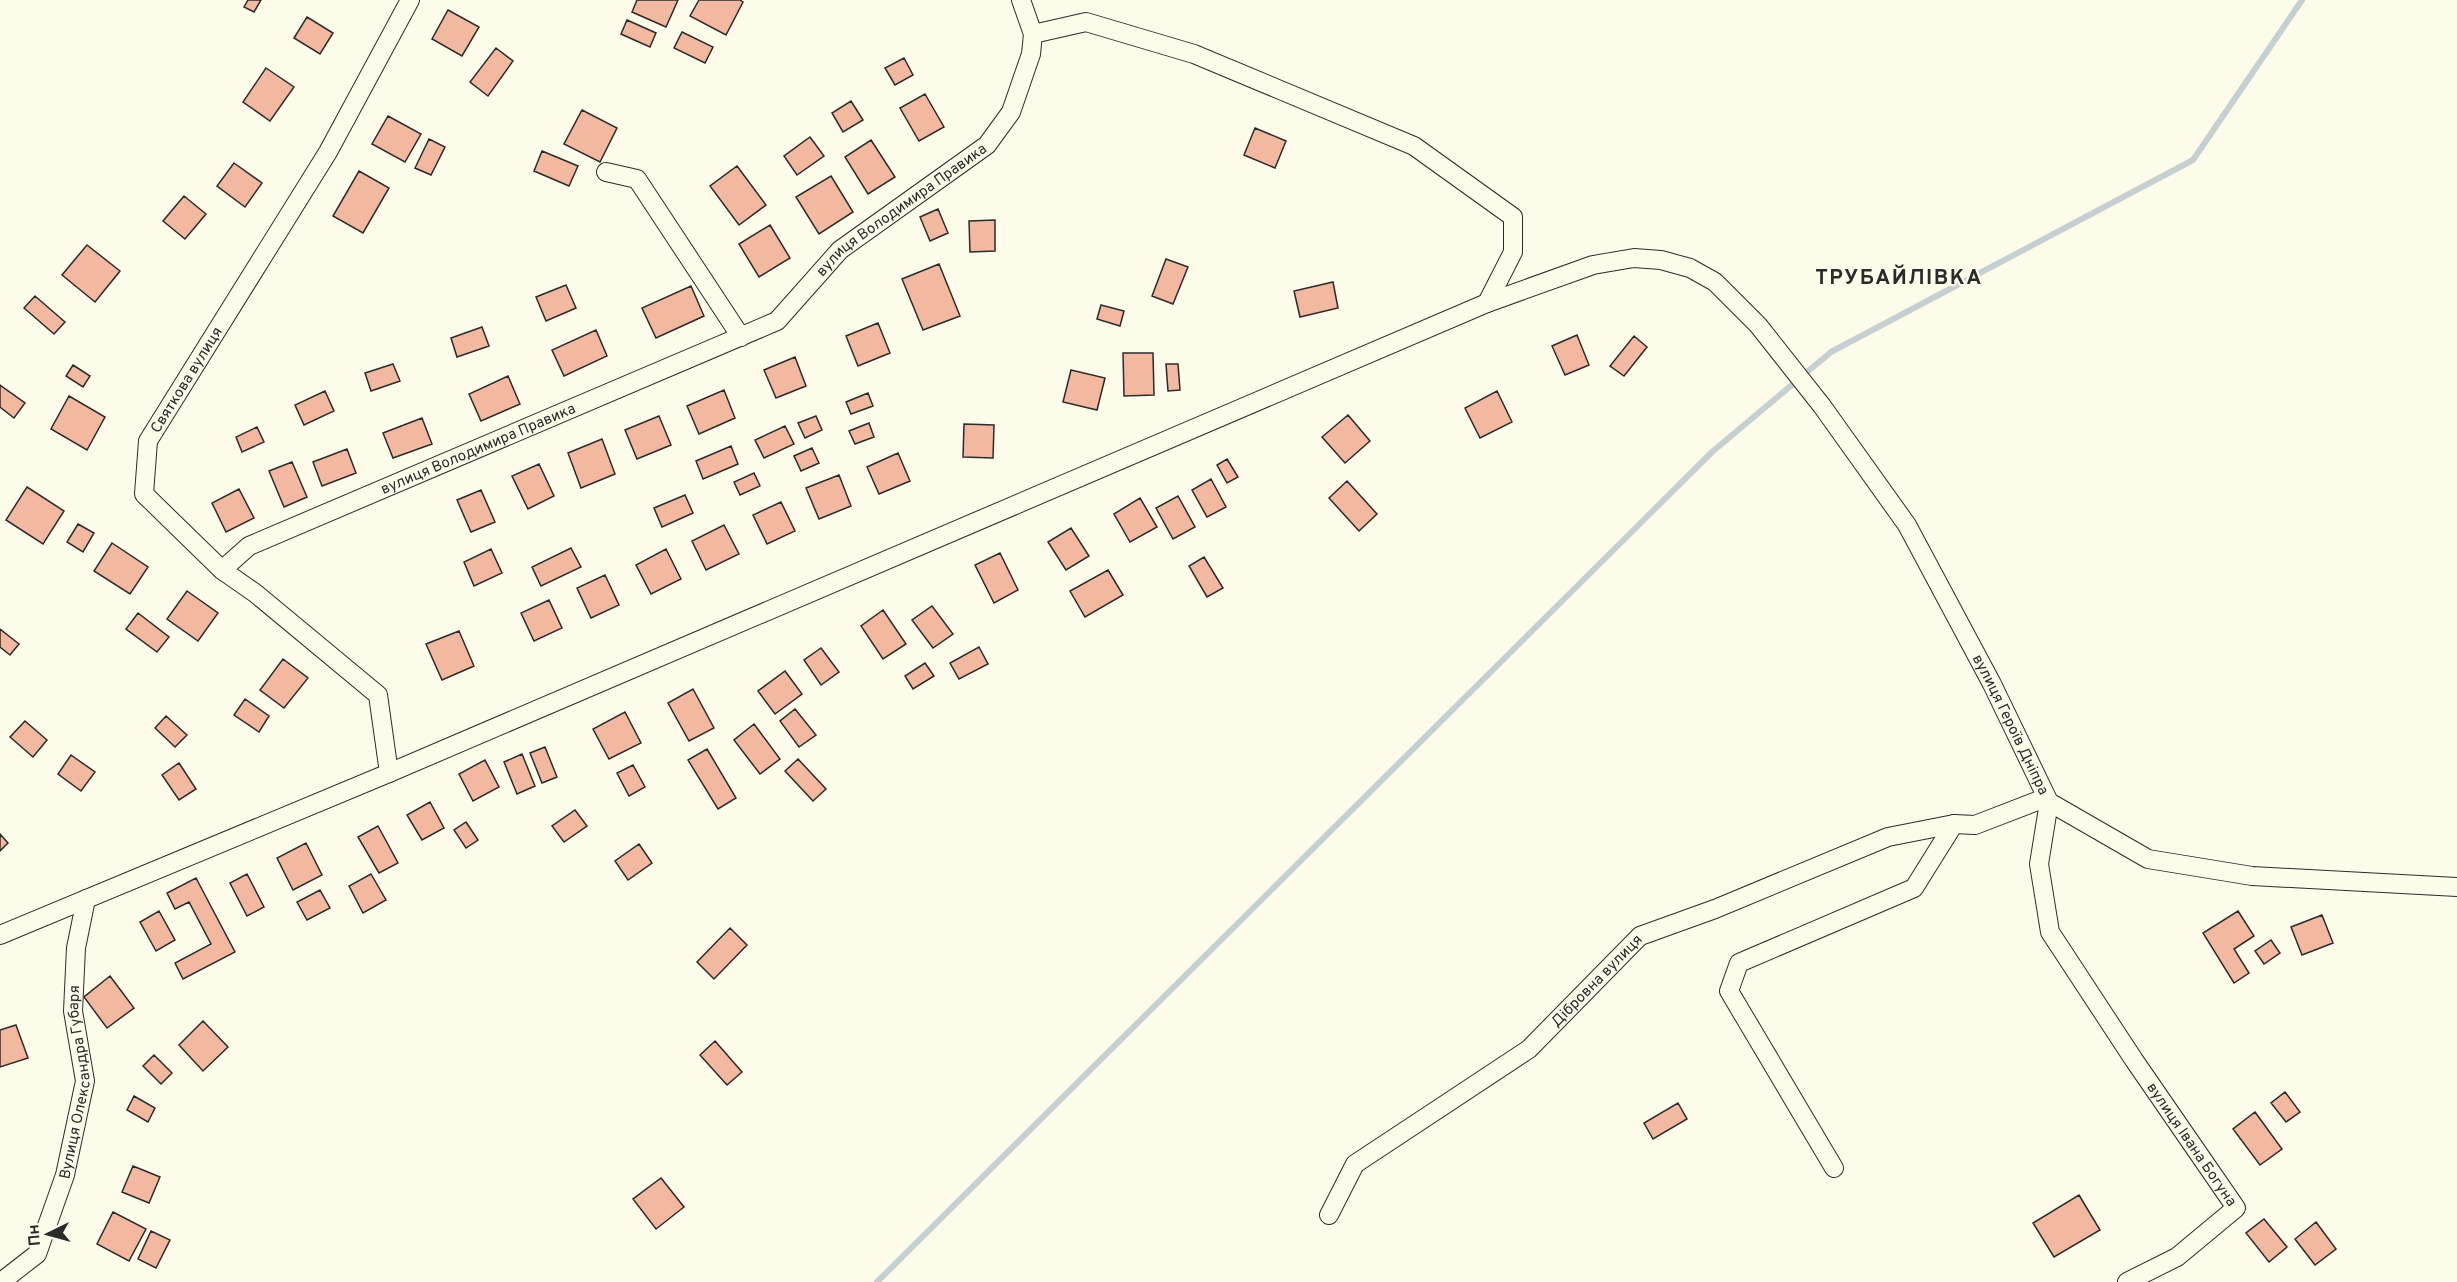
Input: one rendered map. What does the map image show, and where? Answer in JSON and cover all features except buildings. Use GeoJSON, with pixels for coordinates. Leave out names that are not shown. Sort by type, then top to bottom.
{"type":"FeatureCollection","features":[{"type":"Feature","properties":{"kind":"street","name":"Святкова вулиця"},"geometry":{"type":"LineString","coordinates":[[389,773],[378,695],[255,593],[222,570],[144,494],[148,441],[328,153],[410,0]]}},
{"type":"Feature","properties":{"kind":"street"},"geometry":{"type":"LineString","coordinates":[[1017,2],[1033,34],[1086,22],[1194,54],[1414,146],[1513,217],[1513,252],[1487,303]]}},
{"type":"Feature","properties":{"kind":"street","name":"вулиця Володимира Правика"},"geometry":{"type":"LineString","coordinates":[[222,570],[249,546],[777,321],[840,250],[987,145],[1011,112],[1031,54],[1033,34]]}},
{"type":"Feature","properties":{"kind":"street"},"geometry":{"type":"LineString","coordinates":[[606,172],[637,179],[741,337]]}},
{"type":"Feature","properties":{"kind":"street","name":"вулиця Героїв Дніпра"},"geometry":{"type":"LineString","coordinates":[[0,935],[389,773],[1487,303],[1593,265],[1634,258],[1661,260],[1690,268],[1714,282],[1758,325],[1822,406],[1907,525],[1992,684],[2047,800],[2148,859],[2252,876],[2457,887]]}},
{"type":"Feature","properties":{"kind":"street","name":"Дібровна вулиця"},"geometry":{"type":"LineString","coordinates":[[1329,1215],[1355,1164],[1529,1049],[1640,936],[1715,909],[1888,837],[1954,824],[1975,825],[2047,800]]}},
{"type":"Feature","properties":{"kind":"street","name":"вулиця Івана Богуна"},"geometry":{"type":"LineString","coordinates":[[2047,800],[2039,864],[2050,932],[2134,1060],[2236,1208],[2177,1257],[2127,1282]]}},
{"type":"Feature","properties":{"kind":"street"},"geometry":{"type":"LineString","coordinates":[[1834,1168],[1729,991],[1739,963],[1914,888],[1954,824]]}},
{"type":"Feature","properties":{"kind":"street","name":"Вулиця Олександра Губаря"},"geometry":{"type":"LineString","coordinates":[[1,1282],[37,1254],[67,1163],[85,1081],[73,1011],[76,948],[86,899]]}},
{"type":"Feature","properties":{"kind":"waterway"},"geometry":{"type":"LineString","coordinates":[[877,1282],[1712,452],[1831,352],[2193,160],[2302,0]]}},
{"type":"Feature","properties":{"kind":"district","name":"ТРУБАЙЛІВКА"},"geometry":{"type":"Point","coordinates":[1899,277]}}]}
